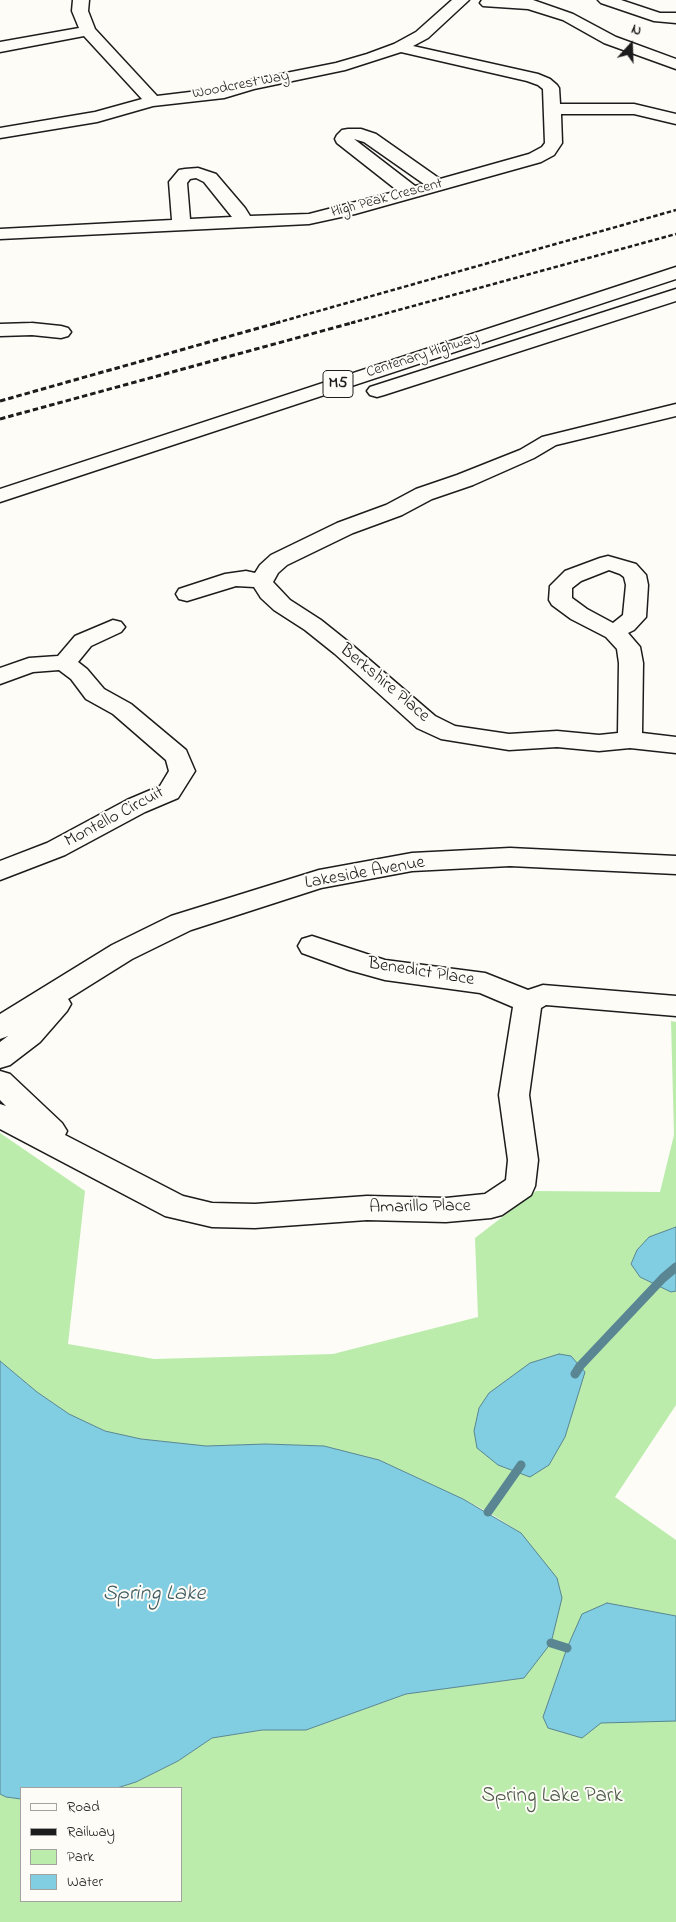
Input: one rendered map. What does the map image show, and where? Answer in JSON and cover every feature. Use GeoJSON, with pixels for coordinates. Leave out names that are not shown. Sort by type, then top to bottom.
{"type":"FeatureCollection","features":[{"type":"Feature","properties":{"kind":"main road"},"geometry":{"type":"LineString","coordinates":[[81,0],[80,11],[88,32],[148,94],[152,101]]}},
{"type":"Feature","properties":{"kind":"main road"},"geometry":{"type":"LineString","coordinates":[[461,0],[523,2],[568,17],[610,40],[676,64]]}},
{"type":"Feature","properties":{"kind":"main road","name":"Woodcrest Way"},"geometry":{"type":"LineString","coordinates":[[0,133],[97,117],[152,101],[224,93],[251,84],[339,67],[373,58],[400,47],[422,35],[461,0]]}},
{"type":"Feature","properties":{"kind":"main road"},"geometry":{"type":"LineString","coordinates":[[606,0],[659,18],[676,18]]}},
{"type":"Feature","properties":{"kind":"main road","name":"Woodcrest Way"},"geometry":{"type":"LineString","coordinates":[[441,16],[460,8],[489,2]]}},
{"type":"Feature","properties":{"kind":"main road"},"geometry":{"type":"LineString","coordinates":[[0,47],[88,32]]}},
{"type":"Feature","properties":{"kind":"main road","name":"High Peak Crescent"},"geometry":{"type":"LineString","coordinates":[[0,234],[309,219],[350,210],[535,158],[548,151],[554,142],[551,88],[544,82],[532,77],[400,47]]}},
{"type":"Feature","properties":{"kind":"main road"},"geometry":{"type":"LineString","coordinates":[[552,109],[634,109],[654,112],[676,119]]}},
{"type":"Feature","properties":{"kind":"main road"},"geometry":{"type":"LineString","coordinates":[[411,192],[347,144],[343,138],[348,134],[361,134],[370,138],[437,186]]}},
{"type":"Feature","properties":{"kind":"main road"},"geometry":{"type":"LineString","coordinates":[[180,226],[182,217],[178,182],[185,174],[198,173],[210,178],[239,212],[244,222]]}},
{"type":"Feature","properties":{"kind":"main road","name":"Centenary Highway"},"geometry":{"type":"LineString","coordinates":[[0,496],[676,273]]}},
{"type":"Feature","properties":{"kind":"main road","name":"Centenary Highway"},"geometry":{"type":"LineString","coordinates":[[0,511],[676,295]]}},
{"type":"Feature","properties":{"kind":"main road"},"geometry":{"type":"LineString","coordinates":[[0,330],[32,328],[61,332]]}},
{"type":"Feature","properties":{"kind":"main road"},"geometry":{"type":"LineString","coordinates":[[187,594],[233,578],[246,578],[262,582],[268,570],[279,560],[345,528],[394,510],[424,494],[465,480],[527,454],[548,442],[673,399]]}},
{"type":"Feature","properties":{"kind":"main road","name":"Berkshire Place"},"geometry":{"type":"LineString","coordinates":[[262,582],[269,593],[282,605],[313,625],[343,649],[426,722],[450,733],[509,742],[557,739],[599,743],[630,740],[676,745]]}},
{"type":"Feature","properties":{"kind":"main road"},"geometry":{"type":"LineString","coordinates":[[0,677],[29,666],[64,663],[83,641],[112,627]]}},
{"type":"Feature","properties":{"kind":"main road"},"geometry":{"type":"LineString","coordinates":[[614,632],[628,647],[631,663],[630,740]]}},
{"type":"Feature","properties":{"kind":"main road","name":"Montello Circuit"},"geometry":{"type":"LineString","coordinates":[[0,871],[56,849],[136,806],[169,792],[182,771],[177,756],[122,709],[95,694],[79,674],[64,663]]}},
{"type":"Feature","properties":{"kind":"main road","name":"Lakeside Avenue"},"geometry":{"type":"LineString","coordinates":[[0,1028],[122,952],[181,923],[319,879],[412,862],[500,858],[595,860],[676,865]]}},
{"type":"Feature","properties":{"kind":"main road","name":"Benedict Place"},"geometry":{"type":"LineString","coordinates":[[312,946],[384,970],[485,984],[528,1002]]}},
{"type":"Feature","properties":{"kind":"main road","name":"Lakeside Avenue"},"geometry":{"type":"LineString","coordinates":[[0,1058],[30,1035],[76,982]]}},
{"type":"Feature","properties":{"kind":"main road"},"geometry":{"type":"LineString","coordinates":[[528,1002],[543,995],[557,995],[676,1006]]}},
{"type":"Feature","properties":{"kind":"main road","name":"Amarillo Place"},"geometry":{"type":"LineString","coordinates":[[0,1115],[176,1207],[212,1214],[255,1216],[368,1208],[446,1210],[490,1206],[520,1186],[523,1160],[514,1094],[528,1002]]}},
{"type":"Feature","properties":{"kind":"main road","name":"Amarillo Place"},"geometry":{"type":"LineString","coordinates":[[0,1082],[12,1095],[81,1156]]}},
{"type":"Feature","properties":{"kind":"green space","name":"Spring Lake Park"},"geometry":{"type":"Polygon","coordinates":[[[671,1021],[676,1022],[676,1405],[615,1497],[676,1540],[676,1922],[0,1922],[0,1794],[20,1799],[20,1902],[182,1902],[182,1787],[120,1787],[136,1782],[178,1761],[212,1738],[262,1730],[306,1730],[406,1694],[524,1678],[521,1533],[488,1512],[379,1460],[324,1446],[266,1444],[206,1446],[141,1439],[105,1431],[69,1414],[37,1392],[0,1361],[0,1133],[85,1191],[68,1344],[154,1359],[333,1354],[478,1317],[475,1238],[536,1191],[660,1192],[674,1135],[671,1021]]]}},
{"type":"Feature","properties":{"kind":"water"},"geometry":{"type":"Polygon","coordinates":[[[676,1227],[676,1291],[671,1292],[640,1277],[631,1264],[637,1250],[649,1237],[676,1227]]]}},
{"type":"Feature","properties":{"kind":"water"},"geometry":{"type":"Polygon","coordinates":[[[559,1354],[571,1356],[585,1372],[565,1437],[549,1465],[530,1477],[498,1465],[477,1448],[474,1431],[479,1408],[489,1393],[530,1363],[559,1354]]]}},
{"type":"Feature","properties":{"kind":"water","name":"Spring Lake"},"geometry":{"type":"Polygon","coordinates":[[[0,1361],[37,1392],[69,1414],[105,1431],[141,1439],[206,1446],[266,1444],[324,1446],[379,1460],[463,1499],[521,1533],[557,1578],[562,1598],[551,1643],[524,1678],[406,1694],[306,1730],[262,1730],[212,1738],[178,1761],[136,1782],[120,1787],[20,1787],[20,1799],[0,1794],[0,1361]]]}},
{"type":"Feature","properties":{"kind":"water"},"geometry":{"type":"Polygon","coordinates":[[[607,1603],[676,1616],[676,1721],[601,1723],[582,1738],[548,1728],[543,1717],[567,1648],[582,1614],[607,1603]]]}},
{"type":"Feature","properties":{"kind":"waterway"},"geometry":{"type":"LineString","coordinates":[[575,1374],[580,1366],[663,1278],[676,1267]]}},
{"type":"Feature","properties":{"kind":"waterway"},"geometry":{"type":"LineString","coordinates":[[488,1512],[521,1465]]}},
{"type":"Feature","properties":{"kind":"waterway"},"geometry":{"type":"LineString","coordinates":[[551,1643],[567,1648]]}},
{"type":"Feature","properties":{"kind":"railway"},"geometry":{"type":"LineString","coordinates":[[276,323],[676,210]]}},
{"type":"Feature","properties":{"kind":"railway"},"geometry":{"type":"LineString","coordinates":[[351,323],[676,234]]}},
{"type":"Feature","properties":{"kind":"railway"},"geometry":{"type":"LineString","coordinates":[[0,401],[280,322]]}},
{"type":"Feature","properties":{"kind":"railway"},"geometry":{"type":"LineString","coordinates":[[0,419],[355,322]]}}]}
